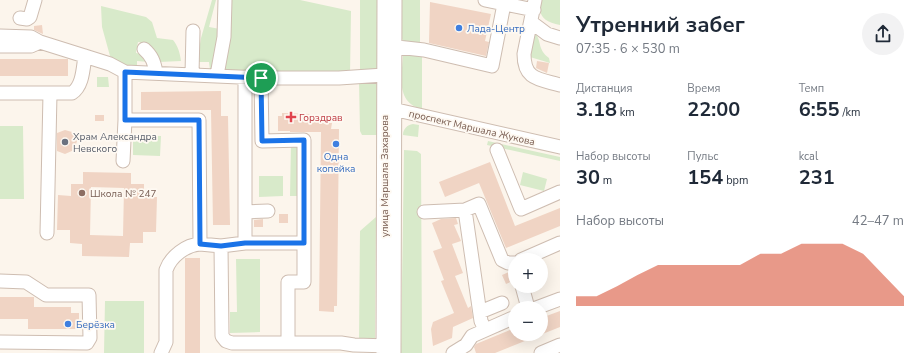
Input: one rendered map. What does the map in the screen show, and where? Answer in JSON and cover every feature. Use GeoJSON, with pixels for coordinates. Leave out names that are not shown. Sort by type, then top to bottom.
{"type":"FeatureCollection","features":[{"type":"Feature","properties":{"kind":"street"},"geometry":{"type":"LineString","coordinates":[[20,18],[27,19],[30,17],[35,0]]}},
{"type":"Feature","properties":{"kind":"street"},"geometry":{"type":"LineString","coordinates":[[217,75],[224,37],[225,0]]}},
{"type":"Feature","properties":{"kind":"street","name":"улица Маршала Захарова"},"geometry":{"type":"LineString","coordinates":[[384,0],[390,46],[384,75],[389,109]]}},
{"type":"Feature","properties":{"kind":"street","name":"улица Маршала Захарова"},"geometry":{"type":"LineString","coordinates":[[388,349],[390,46],[395,0]]}},
{"type":"Feature","properties":{"kind":"street"},"geometry":{"type":"LineString","coordinates":[[485,0],[533,10],[546,34],[560,38]]}},
{"type":"Feature","properties":{"kind":"street"},"geometry":{"type":"LineString","coordinates":[[390,46],[424,50],[492,66],[504,4]]}},
{"type":"Feature","properties":{"kind":"street"},"geometry":{"type":"LineString","coordinates":[[533,10],[524,54],[524,62],[527,71],[533,77],[560,85]]}},
{"type":"Feature","properties":{"kind":"street"},"geometry":{"type":"LineString","coordinates":[[192,74],[193,31]]}},
{"type":"Feature","properties":{"kind":"street"},"geometry":{"type":"LineString","coordinates":[[0,36],[30,36],[40,42],[110,64],[125,72],[156,72],[261,78],[339,78],[384,75]]}},
{"type":"Feature","properties":{"kind":"street"},"geometry":{"type":"LineString","coordinates":[[0,46],[31,46],[40,42]]}},
{"type":"Feature","properties":{"kind":"street"},"geometry":{"type":"LineString","coordinates":[[144,50],[154,61],[156,72]]}},
{"type":"Feature","properties":{"kind":"street"},"geometry":{"type":"LineString","coordinates":[[0,93],[67,94],[77,90],[80,85],[85,56]]}},
{"type":"Feature","properties":{"kind":"street"},"geometry":{"type":"LineString","coordinates":[[123,161],[125,72]]}},
{"type":"Feature","properties":{"kind":"street"},"geometry":{"type":"LineString","coordinates":[[245,77],[245,243]]}},
{"type":"Feature","properties":{"kind":"street"},"geometry":{"type":"LineString","coordinates":[[261,78],[262,141],[304,140],[304,282],[288,282],[288,343]]}},
{"type":"Feature","properties":{"kind":"street"},"geometry":{"type":"LineString","coordinates":[[47,233],[50,94]]}},
{"type":"Feature","properties":{"kind":"street","name":"проспект Маршала Жукова"},"geometry":{"type":"LineString","coordinates":[[389,109],[560,147]]}},
{"type":"Feature","properties":{"kind":"street"},"geometry":{"type":"LineString","coordinates":[[125,120],[199,120],[200,244]]}},
{"type":"Feature","properties":{"kind":"street"},"geometry":{"type":"LineString","coordinates":[[497,150],[521,208],[560,192]]}},
{"type":"Feature","properties":{"kind":"street"},"geometry":{"type":"LineString","coordinates":[[424,212],[465,210],[479,204],[502,260],[508,263]]}},
{"type":"Feature","properties":{"kind":"street"},"geometry":{"type":"LineString","coordinates":[[465,210],[481,321],[485,330]]}},
{"type":"Feature","properties":{"kind":"street"},"geometry":{"type":"LineString","coordinates":[[245,212],[268,211]]}},
{"type":"Feature","properties":{"kind":"street"},"geometry":{"type":"LineString","coordinates":[[161,353],[166,342],[166,270],[168,264],[183,250],[189,246],[200,244],[221,246],[245,243],[304,243]]}},
{"type":"Feature","properties":{"kind":"street"},"geometry":{"type":"LineString","coordinates":[[538,253],[560,243]]}},
{"type":"Feature","properties":{"kind":"street"},"geometry":{"type":"LineString","coordinates":[[221,246],[222,336],[226,341],[232,343],[341,343],[354,346],[388,349]]}},
{"type":"Feature","properties":{"kind":"street"},"geometry":{"type":"LineString","coordinates":[[0,281],[26,282],[46,295],[89,295],[90,338],[87,343],[0,342]]}},
{"type":"Feature","properties":{"kind":"street"},"geometry":{"type":"LineString","coordinates":[[548,304],[560,299]]}},
{"type":"Feature","properties":{"kind":"street"},"geometry":{"type":"LineString","coordinates":[[480,312],[502,303]]}},
{"type":"Feature","properties":{"kind":"street"},"geometry":{"type":"LineString","coordinates":[[453,353],[468,349],[472,336],[508,320]]}},
{"type":"Feature","properties":{"kind":"street"},"geometry":{"type":"LineString","coordinates":[[541,353],[560,345]]}},
{"type":"Feature","properties":{"kind":"green space"},"geometry":{"type":"Polygon","coordinates":[[[212,0],[216,0],[209,27],[220,29],[212,70],[210,70],[209,62],[197,62],[201,38],[212,0]]]}},
{"type":"Feature","properties":{"kind":"green space"},"geometry":{"type":"Polygon","coordinates":[[[230,0],[300,0],[351,11],[350,74],[225,70],[220,67],[230,0]]]}},
{"type":"Feature","properties":{"kind":"green space"},"geometry":{"type":"Polygon","coordinates":[[[360,0],[378,0],[378,69],[360,71],[360,0]]]}},
{"type":"Feature","properties":{"kind":"green space"},"geometry":{"type":"Polygon","coordinates":[[[402,0],[420,0],[420,46],[404,42],[402,39],[402,0]]]}},
{"type":"Feature","properties":{"kind":"green space"},"geometry":{"type":"Polygon","coordinates":[[[541,0],[560,0],[560,25],[543,18],[540,11],[541,0]]]}},
{"type":"Feature","properties":{"kind":"green space"},"geometry":{"type":"Polygon","coordinates":[[[101,6],[146,17],[152,22],[157,38],[173,40],[180,55],[181,61],[159,62],[156,53],[150,46],[138,42],[136,53],[143,54],[149,62],[137,61],[137,67],[126,66],[110,56],[102,27],[101,6]]]}},
{"type":"Feature","properties":{"kind":"green space"},"geometry":{"type":"Polygon","coordinates":[[[535,33],[541,48],[545,55],[549,58],[550,63],[530,57],[533,34],[535,33]]]}},
{"type":"Feature","properties":{"kind":"green space"},"geometry":{"type":"Polygon","coordinates":[[[405,53],[422,54],[422,109],[413,106],[404,95],[401,79],[403,55],[405,53]]]}},
{"type":"Feature","properties":{"kind":"green space"},"geometry":{"type":"Polygon","coordinates":[[[97,77],[108,77],[109,87],[97,87],[97,77]]]}},
{"type":"Feature","properties":{"kind":"green space"},"geometry":{"type":"Polygon","coordinates":[[[359,81],[378,81],[378,135],[362,135],[360,131],[359,81]]]}},
{"type":"Feature","properties":{"kind":"green space"},"geometry":{"type":"Polygon","coordinates":[[[413,124],[419,125],[418,137],[403,135],[406,128],[413,124]]]}},
{"type":"Feature","properties":{"kind":"green space"},"geometry":{"type":"Polygon","coordinates":[[[0,126],[23,126],[24,199],[0,199],[0,126]]]}},
{"type":"Feature","properties":{"kind":"green space"},"geometry":{"type":"Polygon","coordinates":[[[133,135],[161,136],[160,156],[133,155],[133,135]]]}},
{"type":"Feature","properties":{"kind":"green space"},"geometry":{"type":"Polygon","coordinates":[[[488,141],[560,157],[560,161],[487,145],[488,141]]]}},
{"type":"Feature","properties":{"kind":"green space"},"geometry":{"type":"Polygon","coordinates":[[[291,143],[301,144],[301,196],[290,196],[291,143]]]}},
{"type":"Feature","properties":{"kind":"green space"},"geometry":{"type":"Polygon","coordinates":[[[404,150],[417,151],[421,154],[422,353],[401,353],[404,150]]]}},
{"type":"Feature","properties":{"kind":"green space"},"geometry":{"type":"Polygon","coordinates":[[[523,172],[547,179],[544,191],[520,185],[523,172]]]}},
{"type":"Feature","properties":{"kind":"green space"},"geometry":{"type":"Polygon","coordinates":[[[259,176],[283,176],[283,196],[259,197],[259,176]]]}},
{"type":"Feature","properties":{"kind":"green space"},"geometry":{"type":"Polygon","coordinates":[[[376,217],[375,338],[374,340],[359,341],[360,231],[376,217]]]}},
{"type":"Feature","properties":{"kind":"green space"},"geometry":{"type":"Polygon","coordinates":[[[236,259],[260,259],[260,332],[230,333],[230,312],[237,312],[236,259]]]}},
{"type":"Feature","properties":{"kind":"green space"},"geometry":{"type":"Polygon","coordinates":[[[105,301],[144,301],[144,353],[104,353],[105,301]]]}},
{"type":"Feature","properties":{"kind":"building","name":"Лада-Центр"},"geometry":{"type":"Polygon","coordinates":[[[430,2],[491,14],[485,41],[489,42],[486,56],[429,43],[430,2]]]}},
{"type":"Feature","properties":{"kind":"building"},"geometry":{"type":"Polygon","coordinates":[[[42,25],[43,34],[34,30],[34,26],[42,25]]]}},
{"type":"Feature","properties":{"kind":"building"},"geometry":{"type":"Polygon","coordinates":[[[0,59],[68,59],[68,76],[0,76],[0,59]]]}},
{"type":"Feature","properties":{"kind":"building"},"geometry":{"type":"Polygon","coordinates":[[[537,61],[549,63],[547,73],[536,68],[537,61]]]}},
{"type":"Feature","properties":{"kind":"building"},"geometry":{"type":"Polygon","coordinates":[[[221,91],[221,116],[228,116],[230,225],[213,225],[211,110],[141,110],[141,92],[221,91]]]}},
{"type":"Feature","properties":{"kind":"building"},"geometry":{"type":"Polygon","coordinates":[[[282,113],[310,114],[310,116],[313,116],[313,119],[322,120],[322,123],[332,123],[331,129],[339,129],[337,306],[334,306],[334,312],[319,311],[321,132],[278,131],[278,116],[282,116],[282,113]]]}},
{"type":"Feature","properties":{"kind":"building"},"geometry":{"type":"Polygon","coordinates":[[[95,115],[104,115],[104,121],[95,121],[95,115]]]}},
{"type":"Feature","properties":{"kind":"building","name":"Храм Александра Невского"},"geometry":{"type":"Polygon","coordinates":[[[65,130],[72,132],[77,141],[74,150],[65,154],[57,151],[57,133],[65,130]]]}},
{"type":"Feature","properties":{"kind":"building"},"geometry":{"type":"Polygon","coordinates":[[[490,162],[515,226],[560,208],[560,226],[506,248],[479,183],[445,197],[439,182],[490,162]]]}},
{"type":"Feature","properties":{"kind":"building"},"geometry":{"type":"Polygon","coordinates":[[[83,172],[131,173],[131,184],[144,184],[144,197],[157,197],[156,232],[143,232],[143,243],[130,243],[129,257],[82,256],[82,244],[70,243],[70,230],[57,230],[58,195],[71,196],[71,184],[83,184],[83,172]],[[91,187],[90,235],[123,236],[124,188],[91,187]]]}},
{"type":"Feature","properties":{"kind":"building"},"geometry":{"type":"Polygon","coordinates":[[[279,214],[288,214],[288,223],[279,223],[279,214]]]}},
{"type":"Feature","properties":{"kind":"building"},"geometry":{"type":"Polygon","coordinates":[[[456,218],[458,224],[454,225],[461,241],[452,244],[463,273],[455,276],[468,308],[471,306],[473,318],[453,327],[452,338],[433,346],[431,329],[433,322],[454,313],[441,281],[444,280],[433,251],[442,248],[432,223],[441,219],[456,218]]]}},
{"type":"Feature","properties":{"kind":"building"},"geometry":{"type":"Polygon","coordinates":[[[263,219],[263,227],[254,227],[254,220],[263,219]]]}},
{"type":"Feature","properties":{"kind":"building"},"geometry":{"type":"Polygon","coordinates":[[[185,258],[200,258],[200,353],[185,353],[185,258]]]}},
{"type":"Feature","properties":{"kind":"building"},"geometry":{"type":"Polygon","coordinates":[[[508,272],[508,283],[506,284],[502,275],[508,272]]]}},
{"type":"Feature","properties":{"kind":"building"},"geometry":{"type":"Polygon","coordinates":[[[0,297],[34,297],[34,307],[71,307],[71,313],[79,313],[79,329],[28,329],[28,319],[0,319],[0,297]]]}},
{"type":"Feature","properties":{"kind":"building"},"geometry":{"type":"Polygon","coordinates":[[[560,311],[560,327],[548,332],[548,315],[560,311]]]}},
{"type":"Feature","properties":{"kind":"building"},"geometry":{"type":"Polygon","coordinates":[[[508,331],[508,341],[525,341],[495,353],[476,353],[474,347],[476,344],[508,331]]]}},
{"type":"Feature","properties":{"kind":"place","name":"Лада-Центр"},"geometry":{"type":"Point","coordinates":[459,28]}},
{"type":"Feature","properties":{"kind":"place","name":"Горздрав"},"geometry":{"type":"Point","coordinates":[291,117]}},
{"type":"Feature","properties":{"kind":"place","name":"Храм Александра Невского"},"geometry":{"type":"Point","coordinates":[65,142]}},
{"type":"Feature","properties":{"kind":"place","name":"Одна копейка"},"geometry":{"type":"Point","coordinates":[336,144]}},
{"type":"Feature","properties":{"kind":"place","name":"Школа № 247"},"geometry":{"type":"Point","coordinates":[82,193]}},
{"type":"Feature","properties":{"kind":"place","name":"Берёзка"},"geometry":{"type":"Point","coordinates":[68,324]}},
{"type":"Feature","properties":{"kind":"route"},"geometry":{"type":"LineString","coordinates":[[125,72],[156,72],[261,78],[262,141],[304,140],[304,243],[245,243],[221,246],[200,244],[199,120],[125,120],[125,72]]}}]}
